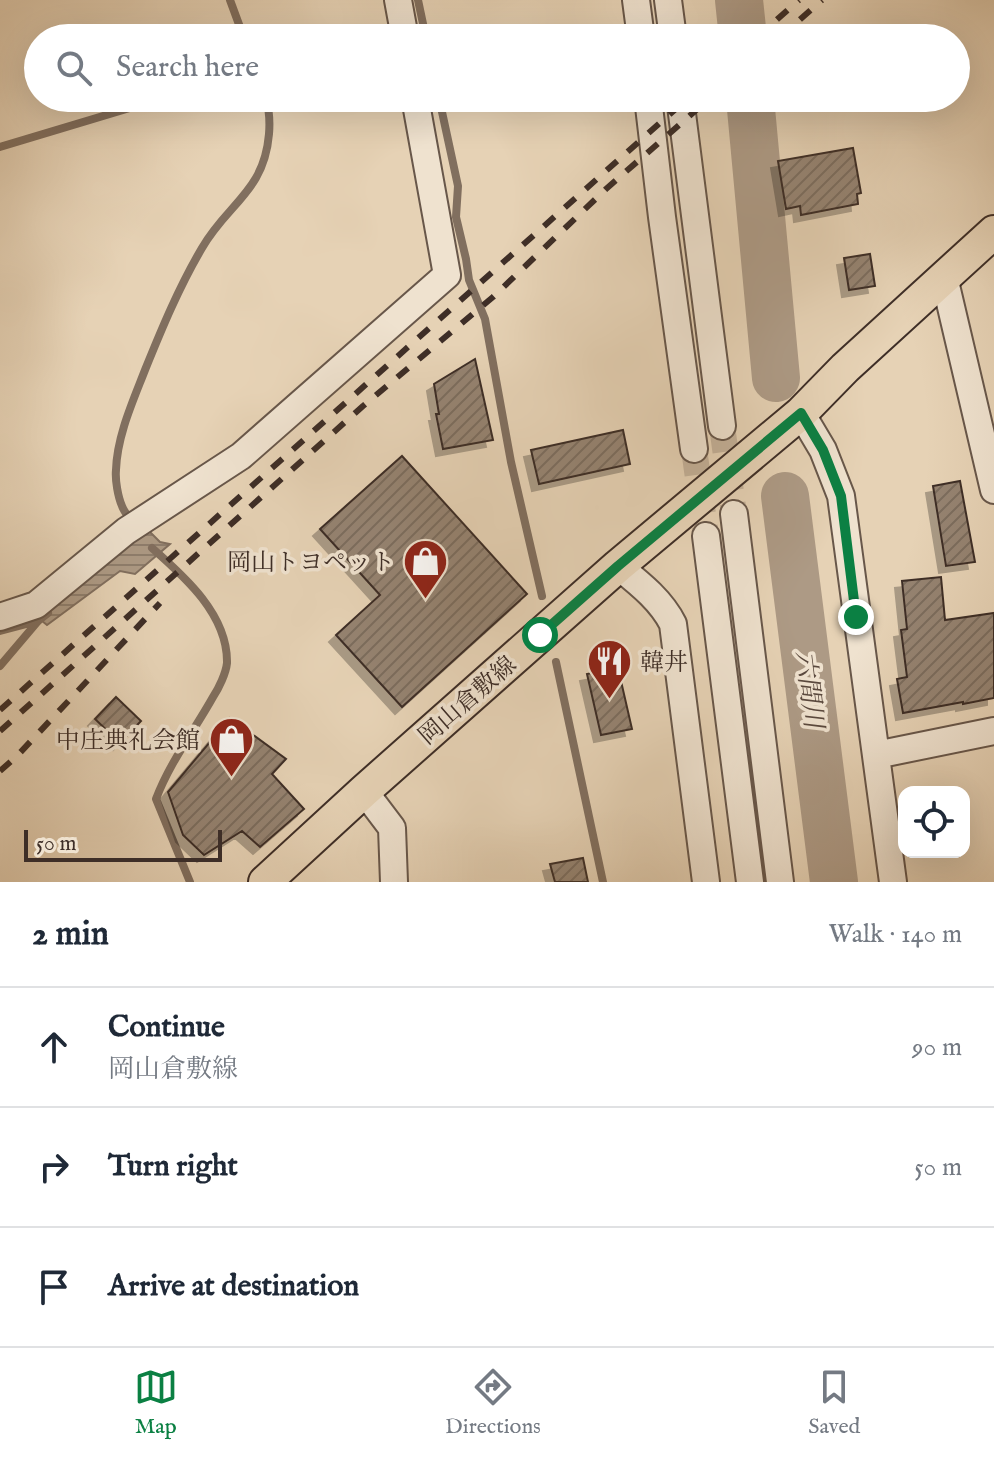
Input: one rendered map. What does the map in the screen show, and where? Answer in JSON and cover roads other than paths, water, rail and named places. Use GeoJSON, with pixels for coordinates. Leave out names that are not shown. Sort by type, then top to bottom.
{"type":"FeatureCollection","features":[{"type":"Feature","properties":{"kind":"main road","name":"岡山倉敷線"},"geometry":{"type":"LineString","coordinates":[[265,882],[618,566],[801,413],[845,368],[994,232]]}},
{"type":"Feature","properties":{"kind":"street"},"geometry":{"type":"LineString","coordinates":[[398,0],[402,24]]}},
{"type":"Feature","properties":{"kind":"street"},"geometry":{"type":"LineString","coordinates":[[636,0],[639,24]]}},
{"type":"Feature","properties":{"kind":"street"},"geometry":{"type":"LineString","coordinates":[[668,0],[671,24]]}},
{"type":"Feature","properties":{"kind":"street"},"geometry":{"type":"LineString","coordinates":[[0,617],[36,605],[134,526],[241,456],[447,275],[418,112]]}},
{"type":"Feature","properties":{"kind":"street"},"geometry":{"type":"LineString","coordinates":[[650,112],[694,449]]}},
{"type":"Feature","properties":{"kind":"street"},"geometry":{"type":"LineString","coordinates":[[682,112],[722,426]]}},
{"type":"Feature","properties":{"kind":"street"},"geometry":{"type":"LineString","coordinates":[[944,277],[994,490]]}},
{"type":"Feature","properties":{"kind":"street"},"geometry":{"type":"LineString","coordinates":[[801,413],[823,450],[841,496],[893,882]]}},
{"type":"Feature","properties":{"kind":"street"},"geometry":{"type":"LineString","coordinates":[[734,514],[780,882]]}},
{"type":"Feature","properties":{"kind":"street"},"geometry":{"type":"LineString","coordinates":[[706,536],[750,882]]}},
{"type":"Feature","properties":{"kind":"street"},"geometry":{"type":"LineString","coordinates":[[618,566],[653,596],[673,624],[706,882]]}},
{"type":"Feature","properties":{"kind":"street"},"geometry":{"type":"LineString","coordinates":[[876,755],[994,731]]}},
{"type":"Feature","properties":{"kind":"street"},"geometry":{"type":"LineString","coordinates":[[364,791],[392,828],[394,882]]}},
{"type":"Feature","properties":{"kind":"waterway"},"geometry":{"type":"LineString","coordinates":[[230,0],[239,24]]}},
{"type":"Feature","properties":{"kind":"waterway"},"geometry":{"type":"LineString","coordinates":[[418,0],[423,24]]}},
{"type":"Feature","properties":{"kind":"waterway","name":"六間川"},"geometry":{"type":"LineString","coordinates":[[739,0],[742,24]]}},
{"type":"Feature","properties":{"kind":"waterway","name":"六間川"},"geometry":{"type":"LineString","coordinates":[[740,5],[746,0]]}},
{"type":"Feature","properties":{"kind":"waterway"},"geometry":{"type":"LineString","coordinates":[[0,147],[116,112]]}},
{"type":"Feature","properties":{"kind":"waterway"},"geometry":{"type":"LineString","coordinates":[[132,522],[121,502],[116,479],[119,444],[126,419],[164,323],[194,263],[212,233],[260,170],[269,134],[268,112]]}},
{"type":"Feature","properties":{"kind":"waterway"},"geometry":{"type":"LineString","coordinates":[[442,112],[458,186],[456,217],[469,280],[485,319],[511,462],[542,596]]}},
{"type":"Feature","properties":{"kind":"waterway","name":"六間川"},"geometry":{"type":"LineString","coordinates":[[751,112],[776,378]]}},
{"type":"Feature","properties":{"kind":"waterway","name":"六間川"},"geometry":{"type":"LineString","coordinates":[[785,496],[834,882]]}},
{"type":"Feature","properties":{"kind":"waterway"},"geometry":{"type":"LineString","coordinates":[[152,548],[202,598],[220,629],[225,645],[227,663],[222,680],[175,759],[156,799],[190,882]]}},
{"type":"Feature","properties":{"kind":"waterway"},"geometry":{"type":"LineString","coordinates":[[0,666],[48,613]]}},
{"type":"Feature","properties":{"kind":"waterway"},"geometry":{"type":"LineString","coordinates":[[0,631],[38,621]]}},
{"type":"Feature","properties":{"kind":"waterway"},"geometry":{"type":"LineString","coordinates":[[556,662],[603,882]]}},
{"type":"Feature","properties":{"kind":"tunnel"},"geometry":{"type":"LineString","coordinates":[[722,426],[734,514]]}},
{"type":"Feature","properties":{"kind":"tunnel"},"geometry":{"type":"LineString","coordinates":[[694,449],[706,536]]}},
{"type":"Feature","properties":{"kind":"railway"},"geometry":{"type":"LineString","coordinates":[[772,24],[799,0]]}},
{"type":"Feature","properties":{"kind":"railway"},"geometry":{"type":"LineString","coordinates":[[795,24],[822,0]]}},
{"type":"Feature","properties":{"kind":"railway"},"geometry":{"type":"LineString","coordinates":[[0,710],[672,112]]}},
{"type":"Feature","properties":{"kind":"railway"},"geometry":{"type":"LineString","coordinates":[[0,731],[363,406],[493,297],[606,189],[694,112]]}},
{"type":"Feature","properties":{"kind":"railway"},"geometry":{"type":"LineString","coordinates":[[0,771],[160,603]]}},
{"type":"Feature","properties":{"kind":"place","name":"岡山トヨペット"},"geometry":{"type":"Point","coordinates":[426,601]}},
{"type":"Feature","properties":{"kind":"place","name":"韓丼"},"geometry":{"type":"Point","coordinates":[609,701]}},
{"type":"Feature","properties":{"kind":"place","name":"中庄典礼会館"},"geometry":{"type":"Point","coordinates":[231,779]}}]}
